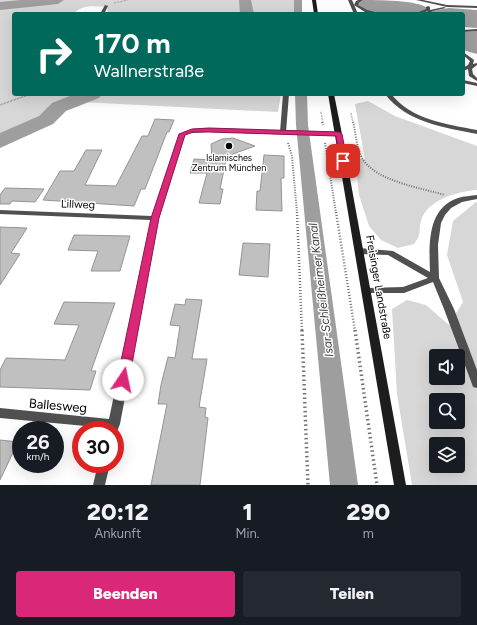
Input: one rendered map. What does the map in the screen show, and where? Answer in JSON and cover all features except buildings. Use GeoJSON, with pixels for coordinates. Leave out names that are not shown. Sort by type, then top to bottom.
{"type":"FeatureCollection","features":[{"type":"Feature","properties":{"kind":"main road"},"geometry":{"type":"LineString","coordinates":[[314,0],[316,12]]}},
{"type":"Feature","properties":{"kind":"main road","name":"Freisinger Landstraße"},"geometry":{"type":"LineString","coordinates":[[331,96],[400,485]]}},
{"type":"Feature","properties":{"kind":"street"},"geometry":{"type":"LineString","coordinates":[[350,0],[354,5],[371,12]]}},
{"type":"Feature","properties":{"kind":"street"},"geometry":{"type":"LineString","coordinates":[[354,5],[361,0]]}},
{"type":"Feature","properties":{"kind":"street"},"geometry":{"type":"LineString","coordinates":[[413,0],[428,7],[427,12],[437,9],[457,7]]}},
{"type":"Feature","properties":{"kind":"street"},"geometry":{"type":"LineString","coordinates":[[418,0],[457,7],[477,8]]}},
{"type":"Feature","properties":{"kind":"street"},"geometry":{"type":"LineString","coordinates":[[354,5],[356,12]]}},
{"type":"Feature","properties":{"kind":"street"},"geometry":{"type":"LineString","coordinates":[[103,12],[106,6]]}},
{"type":"Feature","properties":{"kind":"street"},"geometry":{"type":"LineString","coordinates":[[465,28],[477,29]]}},
{"type":"Feature","properties":{"kind":"street"},"geometry":{"type":"LineString","coordinates":[[465,31],[477,29]]}},
{"type":"Feature","properties":{"kind":"street"},"geometry":{"type":"LineString","coordinates":[[465,52],[472,53]]}},
{"type":"Feature","properties":{"kind":"street"},"geometry":{"type":"LineString","coordinates":[[465,54],[472,61],[473,66],[470,69],[472,76]]}},
{"type":"Feature","properties":{"kind":"street"},"geometry":{"type":"LineString","coordinates":[[465,75],[472,76],[477,80]]}},
{"type":"Feature","properties":{"kind":"street"},"geometry":{"type":"LineString","coordinates":[[465,82],[477,86]]}},
{"type":"Feature","properties":{"kind":"street"},"geometry":{"type":"LineString","coordinates":[[285,132],[286,96]]}},
{"type":"Feature","properties":{"kind":"street"},"geometry":{"type":"LineString","coordinates":[[390,96],[399,107],[414,116],[477,132]]}},
{"type":"Feature","properties":{"kind":"street"},"geometry":{"type":"LineString","coordinates":[[114,421],[155,218],[182,134],[192,130],[204,130],[339,134]]}},
{"type":"Feature","properties":{"kind":"street"},"geometry":{"type":"LineString","coordinates":[[477,196],[459,200],[446,208],[435,224],[435,278],[449,309],[477,384]]}},
{"type":"Feature","properties":{"kind":"street","name":"Lillweg"},"geometry":{"type":"LineString","coordinates":[[0,212],[155,218]]}},
{"type":"Feature","properties":{"kind":"street"},"geometry":{"type":"LineString","coordinates":[[359,251],[390,253],[435,278]]}},
{"type":"Feature","properties":{"kind":"street"},"geometry":{"type":"LineString","coordinates":[[367,291],[404,290],[435,278]]}},
{"type":"Feature","properties":{"kind":"street","name":"Ballesweg"},"geometry":{"type":"LineString","coordinates":[[0,413],[72,422]]}},
{"type":"Feature","properties":{"kind":"street"},"geometry":{"type":"LineString","coordinates":[[100,485],[102,473]]}},
{"type":"Feature","properties":{"kind":"path"},"geometry":{"type":"LineString","coordinates":[[0,105],[25,96]]}},
{"type":"Feature","properties":{"kind":"path"},"geometry":{"type":"LineString","coordinates":[[351,113],[362,158],[370,169],[400,182],[459,200]]}},
{"type":"Feature","properties":{"kind":"path"},"geometry":{"type":"LineString","coordinates":[[285,132],[292,156],[297,212],[308,485]]}},
{"type":"Feature","properties":{"kind":"path"},"geometry":{"type":"LineString","coordinates":[[324,133],[364,385],[378,485]]}},
{"type":"Feature","properties":{"kind":"shaded area"},"geometry":{"type":"Polygon","coordinates":[[[0,0],[296,0],[294,12],[108,12],[107,7],[93,6],[85,7],[76,12],[12,12],[12,96],[281,96],[278,112],[80,102],[0,141],[0,0]]]}},
{"type":"Feature","properties":{"kind":"shaded area"},"geometry":{"type":"Polygon","coordinates":[[[363,0],[387,0],[415,3],[427,8],[418,12],[370,12],[357,5],[363,0]]]}},
{"type":"Feature","properties":{"kind":"shaded area"},"geometry":{"type":"Polygon","coordinates":[[[449,8],[477,10],[477,28],[465,27],[465,12],[432,12],[449,8]]]}},
{"type":"Feature","properties":{"kind":"shaded area"},"geometry":{"type":"Polygon","coordinates":[[[477,31],[477,54],[465,51],[465,32],[477,31]]]}},
{"type":"Feature","properties":{"kind":"shaded area"},"geometry":{"type":"Polygon","coordinates":[[[368,101],[395,116],[477,146],[477,190],[461,192],[444,198],[429,207],[421,221],[419,235],[414,244],[398,248],[381,240],[369,226],[359,195],[355,159],[365,159],[355,104],[368,101]]]}},
{"type":"Feature","properties":{"kind":"shaded area"},"geometry":{"type":"Polygon","coordinates":[[[477,202],[477,485],[412,485],[397,394],[392,309],[407,300],[426,305],[449,325],[463,302],[447,255],[453,221],[477,202]]]}},
{"type":"Feature","properties":{"kind":"waterway"},"geometry":{"type":"LineString","coordinates":[[0,6],[58,0]]}},
{"type":"Feature","properties":{"kind":"waterway"},"geometry":{"type":"LineString","coordinates":[[245,0],[247,12]]}},
{"type":"Feature","properties":{"kind":"waterway","name":"Isar-Schleißheimer Kanal"},"geometry":{"type":"LineString","coordinates":[[298,0],[298,12]]}},
{"type":"Feature","properties":{"kind":"waterway"},"geometry":{"type":"LineString","coordinates":[[0,141],[46,120],[59,107],[87,96]]}},
{"type":"Feature","properties":{"kind":"waterway","name":"Isar-Schleißheimer Kanal"},"geometry":{"type":"LineString","coordinates":[[301,96],[302,125],[344,485]]}},
{"type":"Feature","properties":{"kind":"place","name":"Islamisches Zentrum München"},"geometry":{"type":"Point","coordinates":[229,146]}},
{"type":"Feature","properties":{"kind":"route"},"geometry":{"type":"LineString","coordinates":[[123,380],[155,218],[182,134],[192,130],[339,134],[343,161]]}}]}
